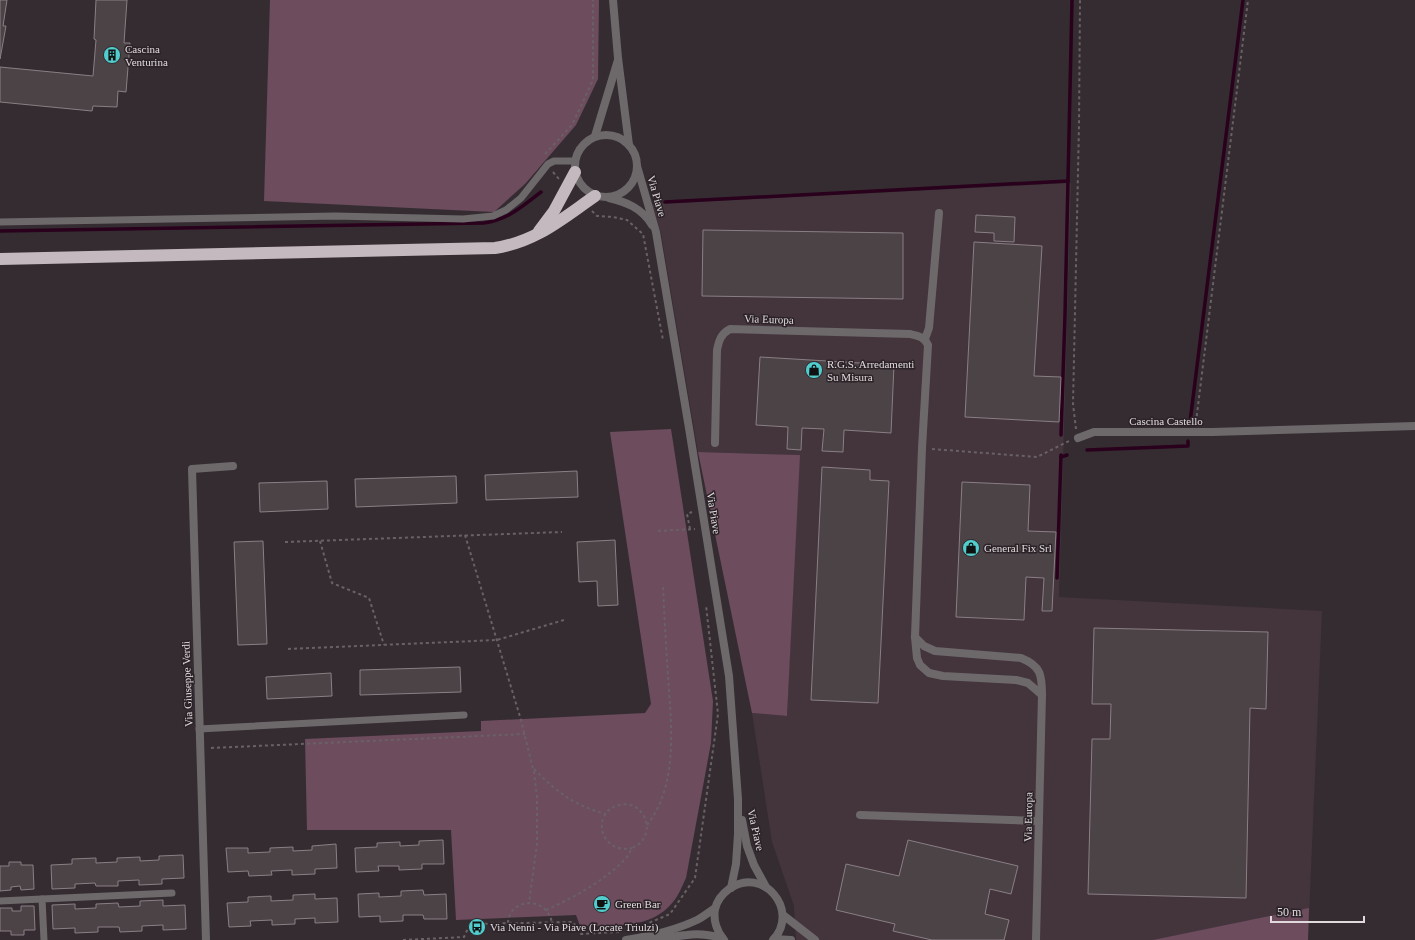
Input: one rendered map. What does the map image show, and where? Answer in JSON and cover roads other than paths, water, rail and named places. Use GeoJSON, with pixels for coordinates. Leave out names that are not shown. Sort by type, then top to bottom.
{"type":"FeatureCollection","features":[{"type":"Feature","properties":{"kind":"highway"},"geometry":{"type":"LineString","coordinates":[[536,236],[554,211],[567,186],[574,166]]}},
{"type":"Feature","properties":{"kind":"highway"},"geometry":{"type":"LineString","coordinates":[[0,259],[495,248],[510,246],[536,236],[553,226],[583,204],[600,196]]}},
{"type":"Feature","properties":{"kind":"street","name":"Via Piave"},"geometry":{"type":"LineString","coordinates":[[613,0],[618,58],[629,144],[634,151],[656,232],[729,676],[738,799],[736,864],[731,888]]}},
{"type":"Feature","properties":{"kind":"street"},"geometry":{"type":"LineString","coordinates":[[595,136],[618,58]]}},
{"type":"Feature","properties":{"kind":"street"},"geometry":{"type":"LineString","coordinates":[[574,166],[577,152],[581,145],[595,136],[604,134],[613,135],[629,144]]}},
{"type":"Feature","properties":{"kind":"street","name":"Via Piave"},"geometry":{"type":"LineString","coordinates":[[574,166],[577,179],[582,186],[600,196],[631,205],[648,218],[656,232]]}},
{"type":"Feature","properties":{"kind":"street","name":"Via Piave"},"geometry":{"type":"LineString","coordinates":[[600,196],[615,196],[624,191],[636,176],[637,166]]}},
{"type":"Feature","properties":{"kind":"street"},"geometry":{"type":"LineString","coordinates":[[939,213],[929,328],[925,339],[928,345],[922,448],[915,637],[918,658],[920,665],[929,673],[943,676],[1016,680],[1028,683],[1042,695]]}},
{"type":"Feature","properties":{"kind":"street","name":"Via Europa"},"geometry":{"type":"LineString","coordinates":[[715,443],[718,340],[723,333],[730,329],[910,334],[925,339]]}},
{"type":"Feature","properties":{"kind":"street","name":"Cascina Castello"},"geometry":{"type":"LineString","coordinates":[[1078,438],[1094,432],[1194,432],[1415,426]]}},
{"type":"Feature","properties":{"kind":"street","name":"Via Giuseppe Verdi"},"geometry":{"type":"LineString","coordinates":[[206,940],[192,469],[232,466]]}},
{"type":"Feature","properties":{"kind":"street","name":"Via Europa"},"geometry":{"type":"LineString","coordinates":[[915,637],[924,646],[935,651],[1021,658],[1032,663],[1039,671],[1042,680],[1042,695],[1036,940]]}},
{"type":"Feature","properties":{"kind":"street","name":"Via Piave"},"geometry":{"type":"LineString","coordinates":[[738,799],[747,846],[754,865],[766,887],[777,897],[783,914]]}},
{"type":"Feature","properties":{"kind":"street"},"geometry":{"type":"LineString","coordinates":[[860,815],[1039,821]]}},
{"type":"Feature","properties":{"kind":"street"},"geometry":{"type":"LineString","coordinates":[[723,939],[715,921],[715,908],[721,896],[736,885],[747,882],[766,887]]}},
{"type":"Feature","properties":{"kind":"street"},"geometry":{"type":"LineString","coordinates":[[625,936],[655,935],[698,920],[715,908]]}},
{"type":"Feature","properties":{"kind":"street"},"geometry":{"type":"LineString","coordinates":[[783,914],[781,928],[774,939],[791,940]]}},
{"type":"Feature","properties":{"kind":"street"},"geometry":{"type":"LineString","coordinates":[[783,914],[815,940]]}},
{"type":"Feature","properties":{"kind":"street"},"geometry":{"type":"LineString","coordinates":[[645,940],[663,939],[688,934],[709,935],[723,939]]}},
{"type":"Feature","properties":{"kind":"lane"},"geometry":{"type":"LineString","coordinates":[[0,222],[335,216],[463,218],[493,216],[506,210],[521,198],[548,164],[554,161],[574,166]]}},
{"type":"Feature","properties":{"kind":"lane"},"geometry":{"type":"LineString","coordinates":[[199,728],[464,715]]}},
{"type":"Feature","properties":{"kind":"lane"},"geometry":{"type":"LineString","coordinates":[[0,901],[172,893]]}},
{"type":"Feature","properties":{"kind":"lane"},"geometry":{"type":"LineString","coordinates":[[42,899],[44,940]]}},
{"type":"Feature","properties":{"kind":"waterway"},"geometry":{"type":"LineString","coordinates":[[1061,435],[1072,0]]}},
{"type":"Feature","properties":{"kind":"waterway"},"geometry":{"type":"LineString","coordinates":[[1190,422],[1243,0]]}},
{"type":"Feature","properties":{"kind":"waterway"},"geometry":{"type":"LineString","coordinates":[[665,202],[1068,181]]}},
{"type":"Feature","properties":{"kind":"waterway"},"geometry":{"type":"LineString","coordinates":[[0,231],[484,223],[501,219],[521,207],[541,192]]}},
{"type":"Feature","properties":{"kind":"waterway"},"geometry":{"type":"LineString","coordinates":[[1087,450],[1188,446],[1188,441]]}},
{"type":"Feature","properties":{"kind":"waterway"},"geometry":{"type":"LineString","coordinates":[[1057,578],[1061,455]]}},
{"type":"Feature","properties":{"kind":"waterway"},"geometry":{"type":"LineString","coordinates":[[1061,457],[1067,455]]}},
{"type":"Feature","properties":{"kind":"place","name":"Cascina Venturina"},"geometry":{"type":"Point","coordinates":[112,55]}},
{"type":"Feature","properties":{"kind":"place","name":"R.G.S. Arredamenti Su Misura"},"geometry":{"type":"Point","coordinates":[814,370]}},
{"type":"Feature","properties":{"kind":"place","name":"General Fix Srl"},"geometry":{"type":"Point","coordinates":[971,548]}},
{"type":"Feature","properties":{"kind":"place","name":"Green Bar"},"geometry":{"type":"Point","coordinates":[602,904]}},
{"type":"Feature","properties":{"kind":"place","name":"Via Nenni - Via Piave (Locate Triulzi)"},"geometry":{"type":"Point","coordinates":[477,927]}}]}
